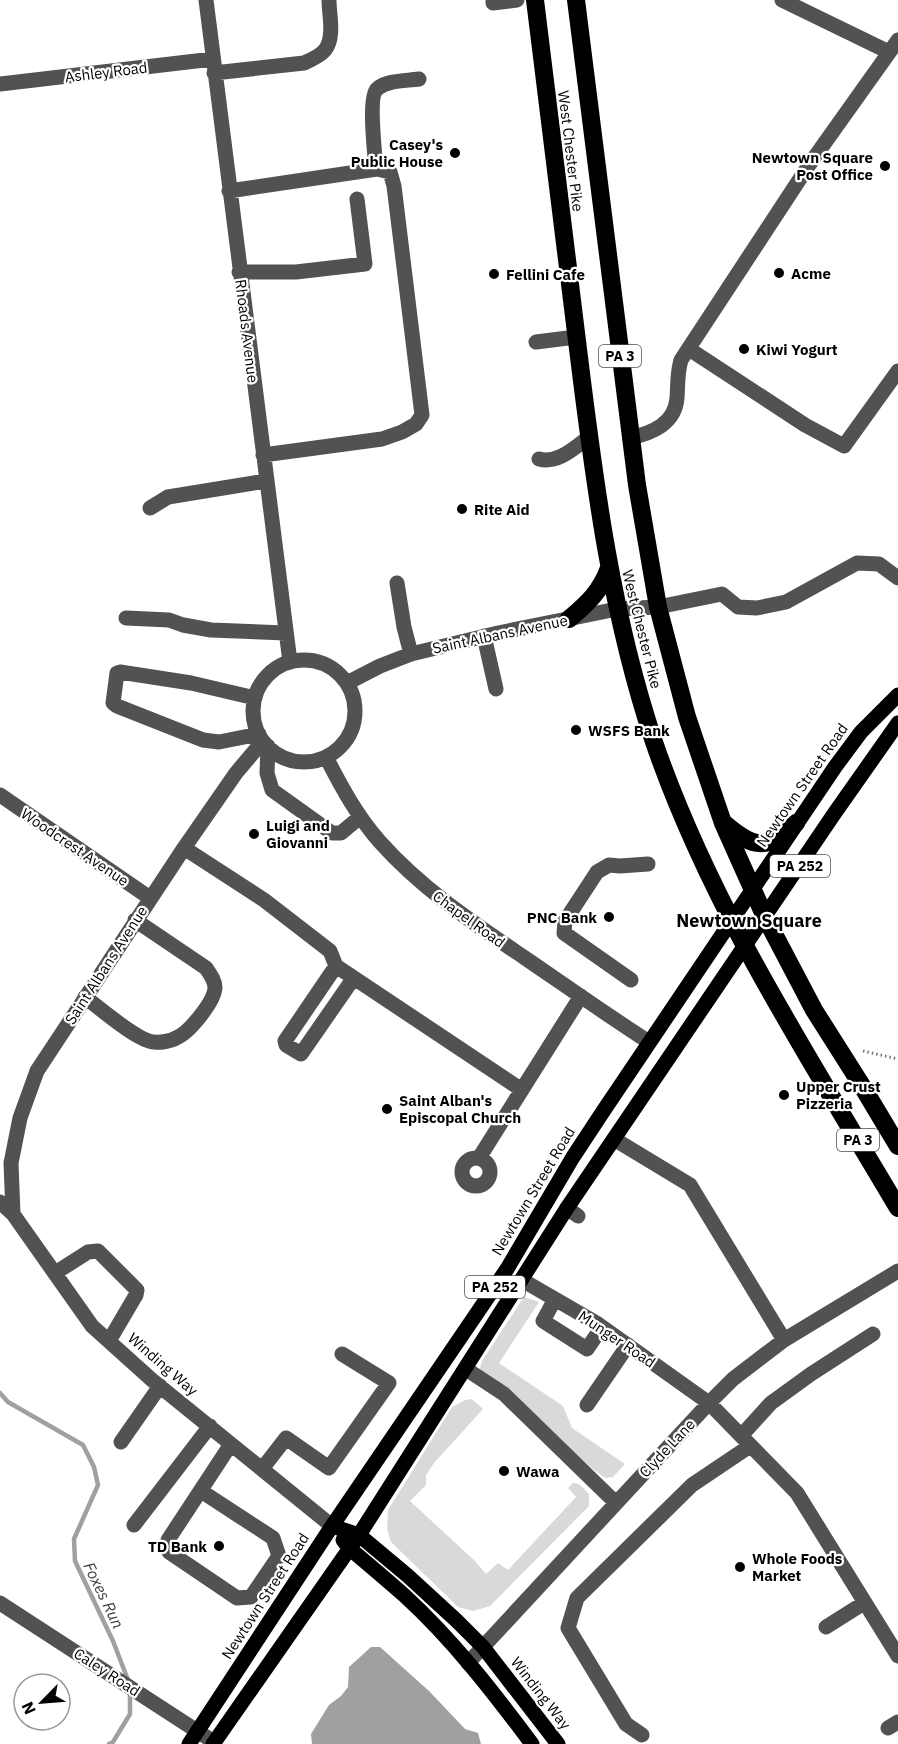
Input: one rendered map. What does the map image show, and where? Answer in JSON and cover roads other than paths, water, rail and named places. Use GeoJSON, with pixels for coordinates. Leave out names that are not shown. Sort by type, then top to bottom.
{"type":"FeatureCollection","features":[{"type":"Feature","properties":{"kind":"highway","name":"West Chester Pike"},"geometry":{"type":"LineString","coordinates":[[535,0],[589,437],[609,568],[637,685],[664,768],[694,842],[731,920],[898,1208]]}},
{"type":"Feature","properties":{"kind":"highway","name":"West Chester Pike"},"geometry":{"type":"LineString","coordinates":[[576,0],[642,519],[658,607],[687,717],[723,823],[765,917],[814,1011],[898,1146]]}},
{"type":"Feature","properties":{"kind":"highway"},"geometry":{"type":"LineString","coordinates":[[569,619],[599,590],[609,568]]}},
{"type":"Feature","properties":{"kind":"highway"},"geometry":{"type":"LineString","coordinates":[[723,823],[742,838],[759,844],[774,841],[796,823]]}},
{"type":"Feature","properties":{"kind":"main road","name":"Newtown Street Road"},"geometry":{"type":"LineString","coordinates":[[194,1738],[332,1526],[507,1269],[573,1157],[796,823],[861,732],[898,695]]}},
{"type":"Feature","properties":{"kind":"main road","name":"PA 252"},"geometry":{"type":"LineString","coordinates":[[214,1743],[359,1535],[522,1280],[573,1212],[614,1139],[664,1074],[745,946],[898,723]]}},
{"type":"Feature","properties":{"kind":"main road","name":"Winding Way"},"geometry":{"type":"LineString","coordinates":[[332,1526],[359,1535],[408,1576],[483,1647],[558,1744]]}},
{"type":"Feature","properties":{"kind":"main road","name":"Winding Way"},"geometry":{"type":"LineString","coordinates":[[332,1526],[349,1548],[407,1598],[468,1663],[532,1744]]}},
{"type":"Feature","properties":{"kind":"street","name":"Rhoads Avenue"},"geometry":{"type":"LineString","coordinates":[[206,0],[290,662]]}},
{"type":"Feature","properties":{"kind":"street","name":"Ashley Road"},"geometry":{"type":"LineString","coordinates":[[0,84],[213,66],[304,63],[325,50],[330,38],[329,0]]}},
{"type":"Feature","properties":{"kind":"street"},"geometry":{"type":"LineString","coordinates":[[493,0],[493,3],[517,0]]}},
{"type":"Feature","properties":{"kind":"street"},"geometry":{"type":"LineString","coordinates":[[630,438],[654,432],[670,419],[677,400],[678,367],[681,360],[809,165],[893,46],[782,0]]}},
{"type":"Feature","properties":{"kind":"street"},"geometry":{"type":"LineString","coordinates":[[375,169],[372,104],[374,93],[377,88],[385,84],[419,79]]}},
{"type":"Feature","properties":{"kind":"street"},"geometry":{"type":"LineString","coordinates":[[229,191],[375,169],[390,172],[394,186],[422,416],[416,424],[382,439],[263,454]]}},
{"type":"Feature","properties":{"kind":"street"},"geometry":{"type":"LineString","coordinates":[[240,272],[296,272],[365,264],[357,199]]}},
{"type":"Feature","properties":{"kind":"street"},"geometry":{"type":"LineString","coordinates":[[536,342],[576,337]]}},
{"type":"Feature","properties":{"kind":"street"},"geometry":{"type":"LineString","coordinates":[[689,349],[805,425],[844,446],[898,371]]}},
{"type":"Feature","properties":{"kind":"street"},"geometry":{"type":"LineString","coordinates":[[539,459],[547,461],[557,458],[589,437]]}},
{"type":"Feature","properties":{"kind":"street"},"geometry":{"type":"LineString","coordinates":[[150,508],[168,497],[266,481]]}},
{"type":"Feature","properties":{"kind":"street","name":"Saint Albans Avenue"},"geometry":{"type":"LineString","coordinates":[[347,683],[411,654],[484,636],[617,609],[658,607],[722,594],[738,606],[757,608],[786,602],[857,563],[879,564],[898,578]]}},
{"type":"Feature","properties":{"kind":"street"},"geometry":{"type":"LineString","coordinates":[[397,584],[411,654]]}},
{"type":"Feature","properties":{"kind":"street"},"geometry":{"type":"LineString","coordinates":[[126,618],[169,620],[211,630],[286,633]]}},
{"type":"Feature","properties":{"kind":"street"},"geometry":{"type":"LineString","coordinates":[[484,636],[496,689]]}},
{"type":"Feature","properties":{"kind":"street"},"geometry":{"type":"LineString","coordinates":[[255,698],[190,683],[120,672],[117,673],[113,703],[203,740],[219,742],[263,740],[279,756],[294,762],[313,762],[326,757],[343,745],[353,726],[355,707],[347,683],[337,672],[324,664],[307,660],[290,662],[269,674],[263,681],[255,698],[253,712],[263,740],[267,773],[272,790],[332,833],[341,833],[360,817]]}},
{"type":"Feature","properties":{"kind":"street","name":"Saint Albans Avenue"},"geometry":{"type":"LineString","coordinates":[[13,1214],[11,1163],[20,1118],[37,1071],[184,848],[236,773],[263,740]]}},
{"type":"Feature","properties":{"kind":"street","name":"Chapel Road"},"geometry":{"type":"LineString","coordinates":[[326,757],[347,798],[360,817],[379,841],[419,882],[468,920],[649,1042]]}},
{"type":"Feature","properties":{"kind":"street","name":"Woodcrest Avenue"},"geometry":{"type":"LineString","coordinates":[[0,795],[150,898]]}},
{"type":"Feature","properties":{"kind":"street"},"geometry":{"type":"LineString","coordinates":[[184,848],[264,900],[330,951],[336,966],[522,1090]]}},
{"type":"Feature","properties":{"kind":"street"},"geometry":{"type":"LineString","coordinates":[[631,980],[564,933],[565,921],[597,872],[609,865],[648,864]]}},
{"type":"Feature","properties":{"kind":"street"},"geometry":{"type":"LineString","coordinates":[[85,997],[141,1038],[152,1043],[176,1039],[186,1033],[211,1001],[215,990],[213,978],[206,968],[135,920]]}},
{"type":"Feature","properties":{"kind":"street"},"geometry":{"type":"LineString","coordinates":[[336,966],[285,1041],[286,1045],[301,1054],[353,978]]}},
{"type":"Feature","properties":{"kind":"street"},"geometry":{"type":"LineString","coordinates":[[479,1158],[581,996]]}},
{"type":"Feature","properties":{"kind":"street"},"geometry":{"type":"LineString","coordinates":[[614,1139],[681,1173],[704,1198],[747,1269],[784,1340]]}},
{"type":"Feature","properties":{"kind":"street","name":"Winding Way"},"geometry":{"type":"LineString","coordinates":[[0,1202],[13,1214],[92,1326],[159,1386],[332,1526]]}},
{"type":"Feature","properties":{"kind":"street"},"geometry":{"type":"LineString","coordinates":[[55,1273],[88,1252],[98,1251],[137,1290],[109,1341]]}},
{"type":"Feature","properties":{"kind":"street","name":"Clyde Lane"},"geometry":{"type":"LineString","coordinates":[[468,1663],[733,1379],[784,1340],[898,1271]]}},
{"type":"Feature","properties":{"kind":"street","name":"Munger Road"},"geometry":{"type":"LineString","coordinates":[[522,1280],[601,1321],[628,1345],[709,1403],[796,1493],[898,1656]]}},
{"type":"Feature","properties":{"kind":"street"},"geometry":{"type":"LineString","coordinates":[[555,1299],[543,1321],[587,1349],[601,1321]]}},
{"type":"Feature","properties":{"kind":"street"},"geometry":{"type":"LineString","coordinates":[[642,1735],[626,1724],[568,1628],[577,1599],[692,1485],[746,1441],[771,1403],[811,1374],[873,1335]]}},
{"type":"Feature","properties":{"kind":"street"},"geometry":{"type":"LineString","coordinates":[[587,1405],[628,1345]]}},
{"type":"Feature","properties":{"kind":"street"},"geometry":{"type":"LineString","coordinates":[[262,1469],[286,1438],[329,1468],[389,1383],[342,1354]]}},
{"type":"Feature","properties":{"kind":"street"},"geometry":{"type":"LineString","coordinates":[[466,1369],[504,1394],[616,1503]]}},
{"type":"Feature","properties":{"kind":"street"},"geometry":{"type":"LineString","coordinates":[[120,1442],[159,1386]]}},
{"type":"Feature","properties":{"kind":"street"},"geometry":{"type":"LineString","coordinates":[[134,1524],[210,1426]]}},
{"type":"Feature","properties":{"kind":"street"},"geometry":{"type":"LineString","coordinates":[[201,1491],[273,1539],[279,1556],[251,1596],[237,1598],[169,1552],[168,1540],[231,1444]]}},
{"type":"Feature","properties":{"kind":"street","name":"Caley Road"},"geometry":{"type":"LineString","coordinates":[[0,1603],[194,1738],[214,1743]]}},
{"type":"Feature","properties":{"kind":"street"},"geometry":{"type":"LineString","coordinates":[[826,1627],[864,1603]]}},
{"type":"Feature","properties":{"kind":"waterway","name":"Foxes Run"},"geometry":{"type":"LineString","coordinates":[[0,1393],[8,1402],[83,1445],[94,1467],[98,1485],[74,1539],[75,1561],[113,1641],[128,1680]]}},
{"type":"Feature","properties":{"kind":"waterway","name":"Foxes Run"},"geometry":{"type":"LineString","coordinates":[[109,1744],[113,1742],[130,1714],[130,1691]]}},
{"type":"Feature","properties":{"kind":"place","name":"Casey's Public House"},"geometry":{"type":"Point","coordinates":[455,153]}},
{"type":"Feature","properties":{"kind":"place","name":"Newtown Square Post Office"},"geometry":{"type":"Point","coordinates":[885,166]}},
{"type":"Feature","properties":{"kind":"place","name":"Acme"},"geometry":{"type":"Point","coordinates":[779,273]}},
{"type":"Feature","properties":{"kind":"place","name":"Fellini Cafe"},"geometry":{"type":"Point","coordinates":[494,274]}},
{"type":"Feature","properties":{"kind":"place","name":"Kiwi Yogurt"},"geometry":{"type":"Point","coordinates":[744,349]}},
{"type":"Feature","properties":{"kind":"place","name":"Rite Aid"},"geometry":{"type":"Point","coordinates":[462,509]}},
{"type":"Feature","properties":{"kind":"place","name":"WSFS Bank"},"geometry":{"type":"Point","coordinates":[576,730]}},
{"type":"Feature","properties":{"kind":"place","name":"Luigi and Giovanni"},"geometry":{"type":"Point","coordinates":[254,834]}},
{"type":"Feature","properties":{"kind":"place","name":"PNC Bank"},"geometry":{"type":"Point","coordinates":[609,917]}},
{"type":"Feature","properties":{"kind":"place","name":"Upper Crust Pizzeria"},"geometry":{"type":"Point","coordinates":[784,1095]}},
{"type":"Feature","properties":{"kind":"place","name":"Saint Alban's Episcopal Church"},"geometry":{"type":"Point","coordinates":[387,1109]}},
{"type":"Feature","properties":{"kind":"place","name":"Wawa"},"geometry":{"type":"Point","coordinates":[504,1471]}},
{"type":"Feature","properties":{"kind":"place","name":"TD Bank"},"geometry":{"type":"Point","coordinates":[219,1546]}},
{"type":"Feature","properties":{"kind":"place","name":"Whole Foods Market"},"geometry":{"type":"Point","coordinates":[740,1567]}},
{"type":"Feature","properties":{"kind":"district","name":"Newtown Square"},"geometry":{"type":"Point","coordinates":[749,920]}}]}
